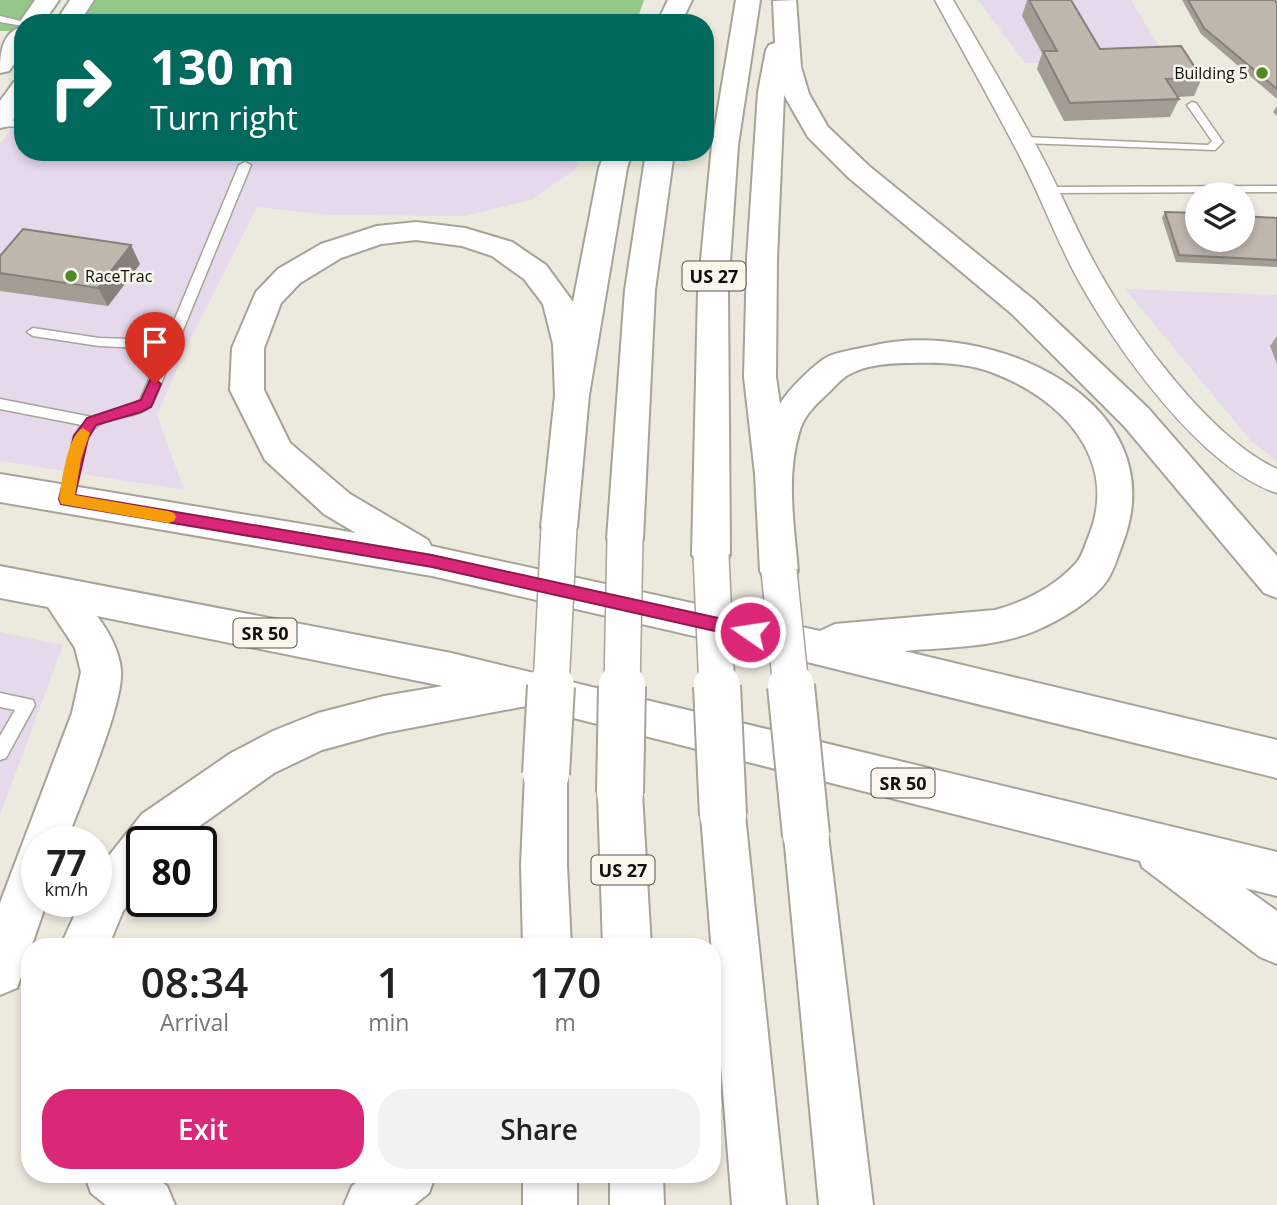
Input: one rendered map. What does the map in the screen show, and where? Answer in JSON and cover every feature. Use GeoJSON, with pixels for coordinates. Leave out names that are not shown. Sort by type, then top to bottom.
{"type":"FeatureCollection","features":[{"type":"Feature","properties":{"kind":"main road","name":"US 27"},"geometry":{"type":"LineString","coordinates":[[748,0],[725,145],[713,291],[711,555],[723,815],[759,1205]]}},
{"type":"Feature","properties":{"kind":"main road"},"geometry":{"type":"LineString","coordinates":[[785,0],[771,92],[762,259],[760,377],[773,474],[779,571],[837,1146],[846,1205]]}},
{"type":"Feature","properties":{"kind":"main road"},"geometry":{"type":"LineString","coordinates":[[785,0],[789,68],[796,94],[817,131],[859,172],[1023,307],[1136,417],[1277,582]]}},
{"type":"Feature","properties":{"kind":"main road"},"geometry":{"type":"LineString","coordinates":[[0,66],[14,47]]}},
{"type":"Feature","properties":{"kind":"main road"},"geometry":{"type":"LineString","coordinates":[[0,122],[14,101]]}},
{"type":"Feature","properties":{"kind":"main road"},"geometry":{"type":"LineString","coordinates":[[547,938],[544,865],[546,774],[559,527],[572,395],[616,161]]}},
{"type":"Feature","properties":{"kind":"main road","name":"US 27"},"geometry":{"type":"LineString","coordinates":[[626,938],[620,793],[625,538],[640,290],[659,161]]}},
{"type":"Feature","properties":{"kind":"main road"},"geometry":{"type":"LineString","coordinates":[[432,561],[337,504],[277,452],[247,390],[248,348],[267,299],[289,276],[320,257],[377,235],[416,231],[465,237],[502,249],[535,272],[558,302],[569,344],[572,395]]}},
{"type":"Feature","properties":{"kind":"main road"},"geometry":{"type":"LineString","coordinates":[[773,474],[782,431],[799,402],[839,365],[890,352],[940,351],[998,361],[1048,386],[1080,413],[1104,443],[1115,485],[1112,524],[1093,572],[1058,601],[1022,619],[995,626],[803,644]]}},
{"type":"Feature","properties":{"kind":"main road"},"geometry":{"type":"LineString","coordinates":[[0,488],[432,561],[803,644],[1277,759]]}},
{"type":"Feature","properties":{"kind":"main road","name":"SR 50"},"geometry":{"type":"LineString","coordinates":[[0,582],[451,670],[1277,874]]}},
{"type":"Feature","properties":{"kind":"main road"},"geometry":{"type":"LineString","coordinates":[[50,826],[93,713],[101,672],[94,643],[60,593]]}},
{"type":"Feature","properties":{"kind":"main road"},"geometry":{"type":"LineString","coordinates":[[162,826],[260,758],[317,733],[377,718],[530,690]]}},
{"type":"Feature","properties":{"kind":"main road"},"geometry":{"type":"LineString","coordinates":[[1142,841],[1277,940]]}},
{"type":"Feature","properties":{"kind":"main road"},"geometry":{"type":"LineString","coordinates":[[531,938],[544,865]]}},
{"type":"Feature","properties":{"kind":"main road"},"geometry":{"type":"LineString","coordinates":[[88,938],[107,895],[126,871]]}},
{"type":"Feature","properties":{"kind":"main road"},"geometry":{"type":"LineString","coordinates":[[0,971],[21,909]]}},
{"type":"Feature","properties":{"kind":"main road"},"geometry":{"type":"LineString","coordinates":[[837,1146],[862,1205]]}},
{"type":"Feature","properties":{"kind":"main road"},"geometry":{"type":"LineString","coordinates":[[121,1183],[148,1205]]}},
{"type":"Feature","properties":{"kind":"main road"},"geometry":{"type":"LineString","coordinates":[[371,1205],[399,1183]]}},
{"type":"Feature","properties":{"kind":"main road"},"geometry":{"type":"LineString","coordinates":[[550,1183],[550,1205]]}},
{"type":"Feature","properties":{"kind":"main road"},"geometry":{"type":"LineString","coordinates":[[636,1183],[637,1205]]}},
{"type":"Feature","properties":{"kind":"street"},"geometry":{"type":"LineString","coordinates":[[944,0],[1023,140],[1088,275],[1147,364],[1204,430],[1240,460],[1277,482]]}},
{"type":"Feature","properties":{"kind":"lane"},"geometry":{"type":"LineString","coordinates":[[1023,140],[1211,148],[1218,142],[1192,105]]}},
{"type":"Feature","properties":{"kind":"lane"},"geometry":{"type":"LineString","coordinates":[[0,404],[92,422],[136,409],[146,403],[245,165]]}},
{"type":"Feature","properties":{"kind":"lane"},"geometry":{"type":"LineString","coordinates":[[1046,190],[1277,189]]}},
{"type":"Feature","properties":{"kind":"lane"},"geometry":{"type":"LineString","coordinates":[[33,332],[99,342],[170,345]]}},
{"type":"Feature","properties":{"kind":"lane"},"geometry":{"type":"LineString","coordinates":[[66,499],[81,436],[92,422]]}},
{"type":"Feature","properties":{"kind":"lane"},"geometry":{"type":"LineString","coordinates":[[0,699],[27,705],[0,752]]}},
{"type":"Feature","properties":{"kind":"shaded area"},"geometry":{"type":"Polygon","coordinates":[[[978,0],[1131,0],[1168,62],[1025,63],[978,0]]]}},
{"type":"Feature","properties":{"kind":"shaded area"},"geometry":{"type":"Polygon","coordinates":[[[14,124],[14,161],[579,161],[576,169],[531,200],[465,216],[329,215],[257,207],[187,346],[157,415],[184,490],[0,461],[0,144],[14,124]]]}},
{"type":"Feature","properties":{"kind":"shaded area"},"geometry":{"type":"Polygon","coordinates":[[[1125,289],[1277,295],[1277,461],[1251,441],[1125,289]]]}},
{"type":"Feature","properties":{"kind":"shaded area"},"geometry":{"type":"Polygon","coordinates":[[[0,632],[63,645],[0,815],[0,632]]]}},
{"type":"Feature","properties":{"kind":"green space"},"geometry":{"type":"Polygon","coordinates":[[[0,0],[36,0],[26,14],[14,14],[13,31],[0,31],[0,0]]]}},
{"type":"Feature","properties":{"kind":"green space"},"geometry":{"type":"Polygon","coordinates":[[[96,0],[644,0],[639,14],[87,14],[96,0]]]}},
{"type":"Feature","properties":{"kind":"building"},"geometry":{"type":"Polygon","coordinates":[[[1029,0],[1071,0],[1100,49],[1181,46],[1202,78],[1166,79],[1179,99],[1070,103],[1043,51],[1057,51],[1029,0]]]}},
{"type":"Feature","properties":{"kind":"building"},"geometry":{"type":"Polygon","coordinates":[[[1188,0],[1275,0],[1277,89],[1204,28],[1188,0]]]}},
{"type":"Feature","properties":{"kind":"building"},"geometry":{"type":"Polygon","coordinates":[[[1165,212],[1185,213],[1185,252],[1255,252],[1255,217],[1277,218],[1277,260],[1179,255],[1165,212]]]}},
{"type":"Feature","properties":{"kind":"building"},"geometry":{"type":"Polygon","coordinates":[[[23,229],[131,245],[98,288],[0,273],[0,256],[23,229]]]}},
{"type":"Feature","properties":{"kind":"slow traffic"},"geometry":{"type":"LineString","coordinates":[[83,433],[74,459],[66,499],[168,517]]}},
{"type":"Feature","properties":{"kind":"place","name":"Building 5"},"geometry":{"type":"Point","coordinates":[1262,73]}},
{"type":"Feature","properties":{"kind":"place","name":"RaceTrac"},"geometry":{"type":"Point","coordinates":[71,276]}},
{"type":"Feature","properties":{"kind":"route"},"geometry":{"type":"LineString","coordinates":[[155,384],[146,403],[136,409],[92,422],[81,436],[66,499],[432,561],[750,632]]}}]}
